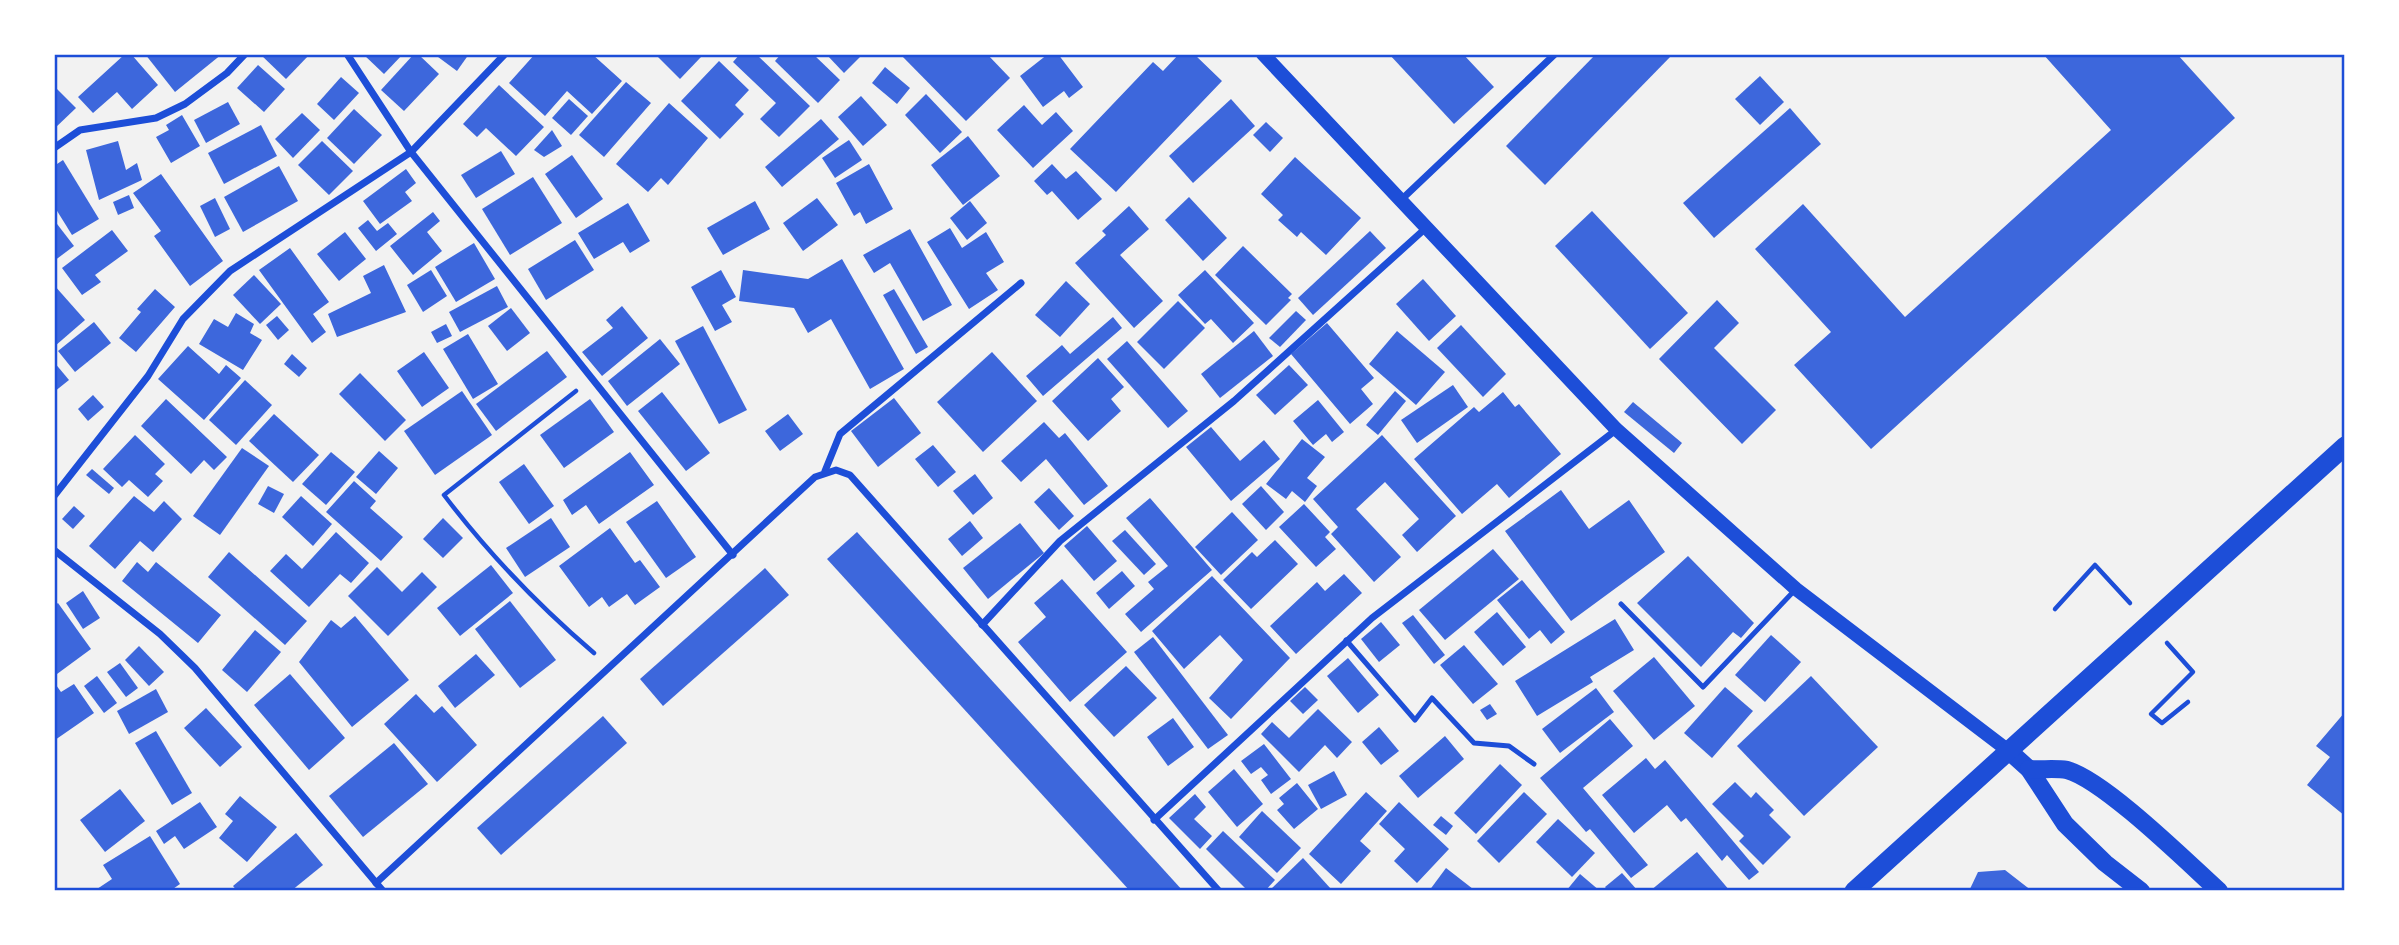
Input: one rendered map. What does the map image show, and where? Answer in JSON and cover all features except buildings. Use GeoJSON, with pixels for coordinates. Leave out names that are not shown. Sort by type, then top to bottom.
{"type":"FeatureCollection","features":[{"type":"Feature","properties":{"kind":"highway"},"geometry":{"type":"LineString","coordinates":[[1854,891],[2345,446]]}},
{"type":"Feature","properties":{"kind":"main road"},"geometry":{"type":"LineString","coordinates":[[1263,54],[1616,429],[1796,589],[2010,752],[2029,769],[2065,824],[2105,863],[2141,891]]}},
{"type":"Feature","properties":{"kind":"main road"},"geometry":{"type":"LineString","coordinates":[[2029,769],[2066,770],[2084,778],[2120,804],[2219,891]]}},
{"type":"Feature","properties":{"kind":"street"},"geometry":{"type":"LineString","coordinates":[[54,148],[79,130],[156,118],[186,104],[227,73],[245,54]]}},
{"type":"Feature","properties":{"kind":"street"},"geometry":{"type":"LineString","coordinates":[[347,54],[411,152],[733,555]]}},
{"type":"Feature","properties":{"kind":"street"},"geometry":{"type":"LineString","coordinates":[[54,496],[148,376],[183,319],[205,295],[230,271],[411,152],[505,54]]}},
{"type":"Feature","properties":{"kind":"street"},"geometry":{"type":"LineString","coordinates":[[1401,200],[1555,54]]}},
{"type":"Feature","properties":{"kind":"street"},"geometry":{"type":"LineString","coordinates":[[982,625],[1060,541],[1234,401],[1427,227]]}},
{"type":"Feature","properties":{"kind":"street"},"geometry":{"type":"LineString","coordinates":[[825,471],[840,435],[1021,283]]}},
{"type":"Feature","properties":{"kind":"street"},"geometry":{"type":"LineString","coordinates":[[1154,820],[1346,640],[1421,578],[1616,429]]}},
{"type":"Feature","properties":{"kind":"street"},"geometry":{"type":"LineString","coordinates":[[376,883],[815,477],[825,471],[836,470],[850,475],[1219,891]]}},
{"type":"Feature","properties":{"kind":"street"},"geometry":{"type":"LineString","coordinates":[[54,550],[160,634],[195,667],[383,891]]}},
{"type":"Feature","properties":{"kind":"lane"},"geometry":{"type":"LineString","coordinates":[[1621,604],[1703,687],[1796,589]]}},
{"type":"Feature","properties":{"kind":"lane"},"geometry":{"type":"LineString","coordinates":[[1346,640],[1415,720],[1432,698],[1474,744],[1509,746],[1534,764]]}},
{"type":"Feature","properties":{"kind":"path"},"geometry":{"type":"LineString","coordinates":[[591,379],[444,495],[469,528],[551,616],[611,667]]}}]}
